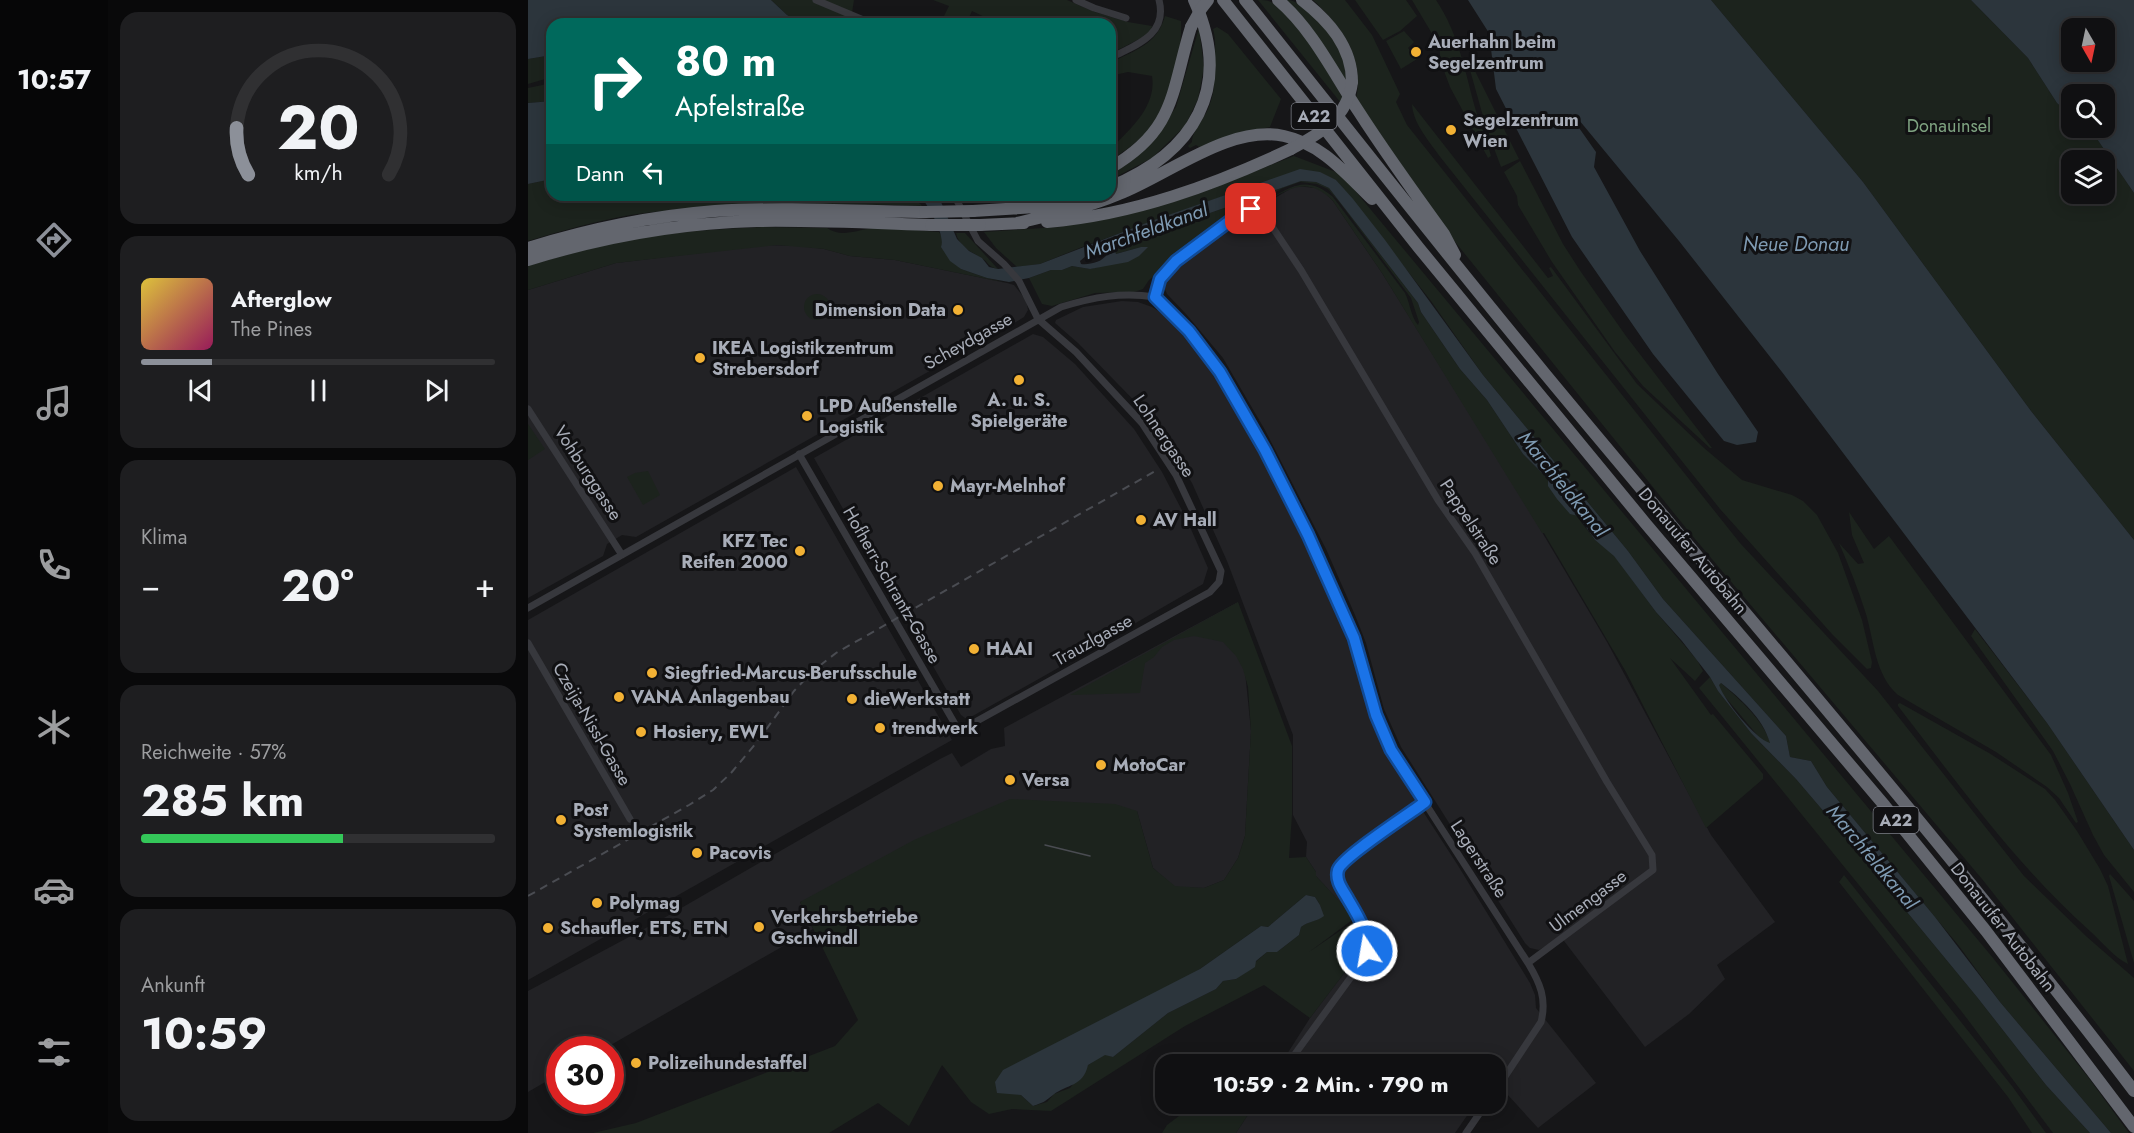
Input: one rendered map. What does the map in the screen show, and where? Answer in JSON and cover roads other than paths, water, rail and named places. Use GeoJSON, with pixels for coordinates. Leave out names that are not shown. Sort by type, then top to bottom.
{"type":"FeatureCollection","features":[{"type":"Feature","properties":{"kind":"highway"},"geometry":{"type":"LineString","coordinates":[[1116,184],[1137,175],[1166,156],[1190,130],[1200,111],[1207,90],[1210,55],[1206,32],[1194,0]]}},
{"type":"Feature","properties":{"kind":"highway"},"geometry":{"type":"LineString","coordinates":[[1116,164],[1139,148],[1160,124],[1175,92],[1191,27],[1208,0]]}},
{"type":"Feature","properties":{"kind":"highway","name":"Donauufer Autobahn"},"geometry":{"type":"LineString","coordinates":[[1223,0],[1406,231],[1646,524],[1885,806],[1986,930],[2134,1127]]}},
{"type":"Feature","properties":{"kind":"highway","name":"Donauufer Autobahn"},"geometry":{"type":"LineString","coordinates":[[1245,0],[1468,280],[1898,794],[2003,923],[2134,1091]]}},
{"type":"Feature","properties":{"kind":"highway"},"geometry":{"type":"LineString","coordinates":[[1278,0],[1292,13],[1313,40],[1359,112],[1444,234],[1468,280]]}},
{"type":"Feature","properties":{"kind":"highway"},"geometry":{"type":"LineString","coordinates":[[528,260],[616,237],[702,225],[780,221],[980,225],[1059,221],[1147,204],[1219,181],[1291,149],[1321,132],[1335,120],[1349,98],[1352,82],[1350,64],[1340,39],[1302,0]]}},
{"type":"Feature","properties":{"kind":"highway"},"geometry":{"type":"LineString","coordinates":[[1116,195],[1139,186],[1230,140],[1253,134],[1265,134],[1294,138],[1320,151],[1341,168],[1406,231]]}},
{"type":"Feature","properties":{"kind":"highway"},"geometry":{"type":"LineString","coordinates":[[993,209],[1023,201]]}},
{"type":"Feature","properties":{"kind":"highway"},"geometry":{"type":"LineString","coordinates":[[528,248],[607,227],[697,213],[797,209],[974,211],[1037,207],[1062,201]]}},
{"type":"Feature","properties":{"kind":"highway"},"geometry":{"type":"LineString","coordinates":[[1017,223],[1101,201]]}},
{"type":"Feature","properties":{"kind":"street"},"geometry":{"type":"LineString","coordinates":[[816,0],[859,18]]}},
{"type":"Feature","properties":{"kind":"street"},"geometry":{"type":"LineString","coordinates":[[1076,0],[1094,4],[1126,18]]}},
{"type":"Feature","properties":{"kind":"street"},"geometry":{"type":"LineString","coordinates":[[1116,55],[1141,42],[1157,30],[1162,9],[1159,0]]}},
{"type":"Feature","properties":{"kind":"street"},"geometry":{"type":"LineString","coordinates":[[957,201],[978,241],[1019,281],[1038,319]]}},
{"type":"Feature","properties":{"kind":"street","name":"Pappelstraße"},"geometry":{"type":"LineString","coordinates":[[1155,297],[1160,279],[1176,261],[1243,211],[1257,210],[1269,222],[1301,270],[1438,500],[1475,553],[1607,782],[1652,855]]}},
{"type":"Feature","properties":{"kind":"street","name":"Scheydgasse"},"geometry":{"type":"LineString","coordinates":[[528,608],[1061,307],[1092,297],[1137,294],[1155,297]]}},
{"type":"Feature","properties":{"kind":"street","name":"Lagerstraße"},"geometry":{"type":"LineString","coordinates":[[1155,297],[1189,331],[1220,372],[1265,450],[1308,535],[1354,638],[1376,715],[1391,750],[1528,963],[1544,997],[1541,1022],[1506,1075]]}},
{"type":"Feature","properties":{"kind":"street","name":"Lohnergasse"},"geometry":{"type":"LineString","coordinates":[[1038,319],[1076,352],[1124,402],[1142,423],[1176,475],[1221,570],[1219,582],[1210,592]]}},
{"type":"Feature","properties":{"kind":"street","name":"Vohburggasse"},"geometry":{"type":"LineString","coordinates":[[528,408],[622,555]]}},
{"type":"Feature","properties":{"kind":"street","name":"Hofherr-Schrantz-Gasse"},"geometry":{"type":"LineString","coordinates":[[799,454],[959,731]]}},
{"type":"Feature","properties":{"kind":"street","name":"Trauzlgasse"},"geometry":{"type":"LineString","coordinates":[[959,731],[1210,592]]}},
{"type":"Feature","properties":{"kind":"street","name":"Czeija-Nissl-Gasse"},"geometry":{"type":"LineString","coordinates":[[528,644],[630,819]]}},
{"type":"Feature","properties":{"kind":"street"},"geometry":{"type":"LineString","coordinates":[[1295,1054],[1362,962],[1367,951],[1367,941],[1361,922],[1337,878],[1339,867],[1425,802]]}},
{"type":"Feature","properties":{"kind":"street","name":"Ulmengasse"},"geometry":{"type":"LineString","coordinates":[[1528,963],[1653,870],[1652,855]]}},
{"type":"Feature","properties":{"kind":"street"},"geometry":{"type":"LineString","coordinates":[[1466,1133],[1479,1114]]}},
{"type":"Feature","properties":{"kind":"water"},"geometry":{"type":"Polygon","coordinates":[[[528,0],[771,0],[792,18],[546,18],[546,56],[528,59],[528,0]]]}},
{"type":"Feature","properties":{"kind":"water","name":"Neue Donau"},"geometry":{"type":"Polygon","coordinates":[[[1468,0],[1711,0],[1863,182],[2031,411],[2134,540],[2134,850],[2047,723],[1782,372],[1679,241],[1579,120],[1577,125],[1596,152],[1594,167],[1640,251],[1718,374],[1758,432],[1756,442],[1737,445],[1724,441],[1653,354],[1572,237],[1496,89],[1489,33],[1468,0]]]}},
{"type":"Feature","properties":{"kind":"water"},"geometry":{"type":"Polygon","coordinates":[[[1971,0],[2134,0],[2134,193],[2115,165],[2115,150],[2105,150],[2096,138],[2115,138],[2115,84],[2061,84],[2061,107],[2028,58],[1971,0]]]}},
{"type":"Feature","properties":{"kind":"water"},"geometry":{"type":"Polygon","coordinates":[[[546,102],[546,180],[528,184],[528,103],[546,102]]]}},
{"type":"Feature","properties":{"kind":"water","name":"Marchfeldkanal"},"geometry":{"type":"Polygon","coordinates":[[[1300,169],[1320,172],[1336,180],[1385,240],[1483,375],[1628,551],[1663,599],[1786,736],[1790,757],[1811,761],[1827,787],[1935,917],[2000,1002],[2111,1133],[2090,1133],[2046,1085],[1837,827],[1796,779],[1751,733],[1718,691],[1710,677],[1656,612],[1614,556],[1595,540],[1578,516],[1570,514],[1557,499],[1548,486],[1548,479],[1523,454],[1487,400],[1460,369],[1421,312],[1418,303],[1329,188],[1316,182],[1301,181],[1190,220],[1158,235],[1114,247],[1116,254],[1148,247],[1128,262],[1090,269],[1072,266],[1009,282],[987,278],[961,269],[950,261],[941,247],[941,236],[935,220],[924,201],[941,201],[957,239],[969,251],[982,258],[989,267],[998,269],[1040,264],[1154,220],[1300,169]],[[1107,251],[1087,255],[1080,261],[1081,264],[1100,261],[1108,253],[1107,251]],[[1721,683],[1719,685],[1741,718],[1756,734],[1770,743],[1757,717],[1721,683]]]}},
{"type":"Feature","properties":{"kind":"water"},"geometry":{"type":"Polygon","coordinates":[[[1306,895],[1315,897],[1324,916],[1301,927],[1299,935],[1277,952],[1267,952],[1256,961],[1255,967],[1236,979],[1223,981],[1216,989],[1168,1013],[1113,1057],[1105,1055],[1088,1065],[1086,1072],[1074,1084],[1033,1106],[1021,1095],[997,1093],[995,1082],[1003,1070],[1200,969],[1261,926],[1268,927],[1306,895]]]}},
{"type":"Feature","properties":{"kind":"tram line"},"geometry":{"type":"LineString","coordinates":[[1045,845],[1090,856]]}},
{"type":"Feature","properties":{"kind":"railway"},"geometry":{"type":"LineString","coordinates":[[528,896],[713,790],[757,742],[794,691],[813,671],[836,653],[1157,470]]}},
{"type":"Feature","properties":{"kind":"place","name":"Auerhahn beim Segelzentrum"},"geometry":{"type":"Point","coordinates":[1416,52]}},
{"type":"Feature","properties":{"kind":"place","name":"Segelzentrum Wien"},"geometry":{"type":"Point","coordinates":[1451,130]}},
{"type":"Feature","properties":{"kind":"place","name":"Dimension Data"},"geometry":{"type":"Point","coordinates":[958,310]}},
{"type":"Feature","properties":{"kind":"place","name":"IKEA Logistikzentrum Strebersdorf"},"geometry":{"type":"Point","coordinates":[700,358]}},
{"type":"Feature","properties":{"kind":"place","name":"A. u. S. Spielgeräte"},"geometry":{"type":"Point","coordinates":[1019,380]}},
{"type":"Feature","properties":{"kind":"place","name":"LPD Außenstelle Logistik"},"geometry":{"type":"Point","coordinates":[807,416]}},
{"type":"Feature","properties":{"kind":"place","name":"Mayr-Melnhof"},"geometry":{"type":"Point","coordinates":[938,486]}},
{"type":"Feature","properties":{"kind":"place","name":"AV Hall"},"geometry":{"type":"Point","coordinates":[1141,520]}},
{"type":"Feature","properties":{"kind":"place","name":"KFZ Tec Reifen 2000"},"geometry":{"type":"Point","coordinates":[800,551]}},
{"type":"Feature","properties":{"kind":"place","name":"HAAI"},"geometry":{"type":"Point","coordinates":[974,649]}},
{"type":"Feature","properties":{"kind":"place","name":"Siegfried-Marcus-Berufsschule"},"geometry":{"type":"Point","coordinates":[652,673]}},
{"type":"Feature","properties":{"kind":"place","name":"VANA Anlagenbau"},"geometry":{"type":"Point","coordinates":[619,697]}},
{"type":"Feature","properties":{"kind":"place","name":"dieWerkstatt"},"geometry":{"type":"Point","coordinates":[852,699]}},
{"type":"Feature","properties":{"kind":"place","name":"trendwerk"},"geometry":{"type":"Point","coordinates":[880,728]}},
{"type":"Feature","properties":{"kind":"place","name":"Hosiery, EWL"},"geometry":{"type":"Point","coordinates":[641,732]}},
{"type":"Feature","properties":{"kind":"place","name":"MotoCar"},"geometry":{"type":"Point","coordinates":[1101,765]}},
{"type":"Feature","properties":{"kind":"place","name":"Versa"},"geometry":{"type":"Point","coordinates":[1010,780]}},
{"type":"Feature","properties":{"kind":"place","name":"Post Systemlogistik"},"geometry":{"type":"Point","coordinates":[561,820]}},
{"type":"Feature","properties":{"kind":"place","name":"Pacovis"},"geometry":{"type":"Point","coordinates":[697,853]}},
{"type":"Feature","properties":{"kind":"place","name":"Polymag"},"geometry":{"type":"Point","coordinates":[597,903]}},
{"type":"Feature","properties":{"kind":"place","name":"Verkehrsbetriebe Gschwindl"},"geometry":{"type":"Point","coordinates":[759,927]}},
{"type":"Feature","properties":{"kind":"place","name":"Schaufler, ETS, ETN"},"geometry":{"type":"Point","coordinates":[548,928]}},
{"type":"Feature","properties":{"kind":"place","name":"Polizeihundestaffel"},"geometry":{"type":"Point","coordinates":[636,1063]}},
{"type":"Feature","properties":{"kind":"park label","name":"Donauinsel"},"geometry":{"type":"Point","coordinates":[1949,126]}}]}
